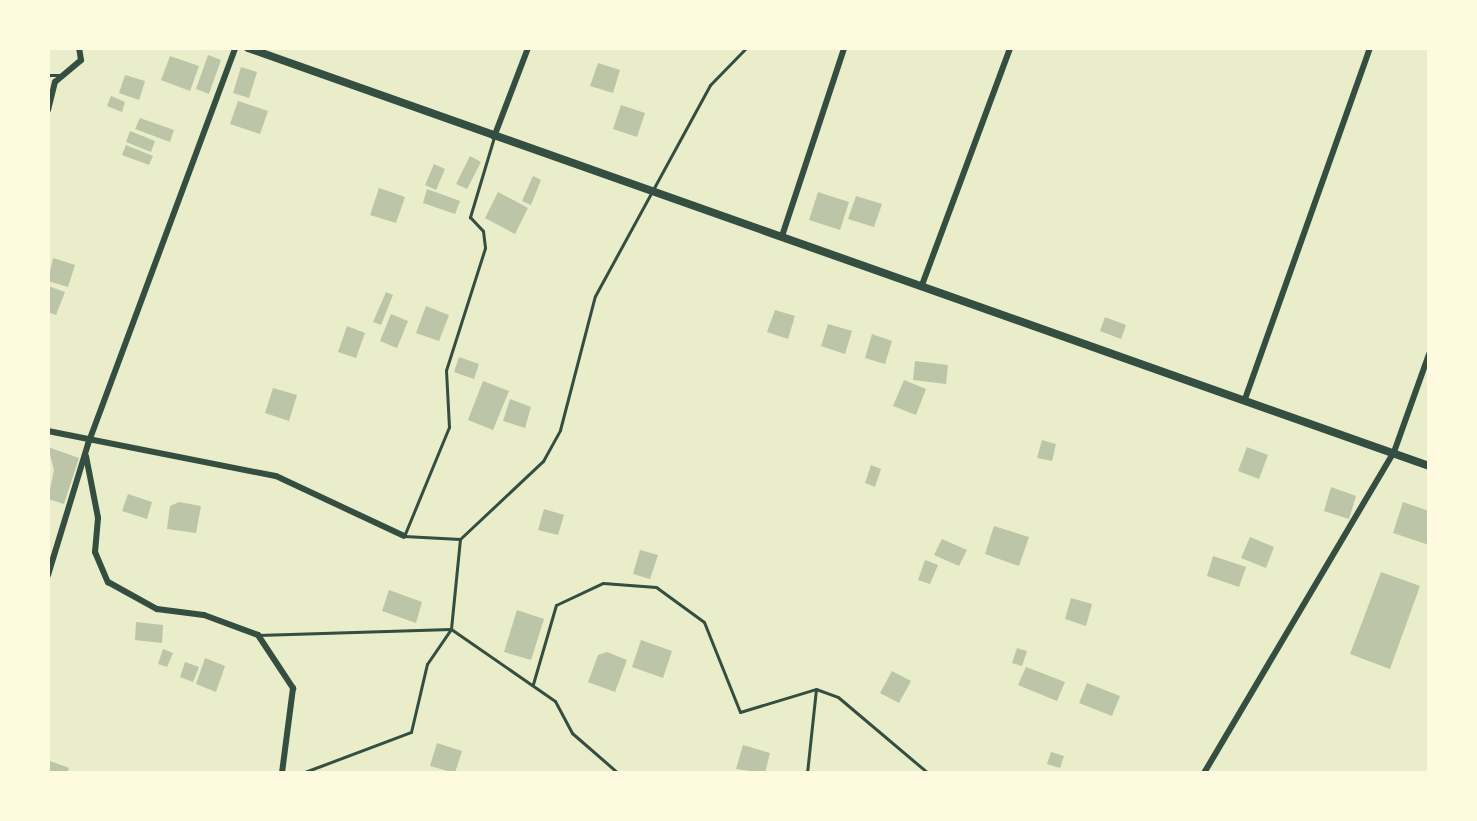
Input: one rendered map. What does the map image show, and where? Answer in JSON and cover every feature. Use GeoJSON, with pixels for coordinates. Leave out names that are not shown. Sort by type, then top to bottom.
{"type":"FeatureCollection","features":[{"type":"Feature","properties":{"kind":"street"},"geometry":{"type":"LineString","coordinates":[[48,110],[63,75],[81,60],[79,48]]}},
{"type":"Feature","properties":{"kind":"street"},"geometry":{"type":"LineString","coordinates":[[48,575],[88,444],[235,48]]}},
{"type":"Feature","properties":{"kind":"street"},"geometry":{"type":"LineString","coordinates":[[248,48],[1429,466]]}},
{"type":"Feature","properties":{"kind":"street"},"geometry":{"type":"LineString","coordinates":[[494,137],[528,48]]}},
{"type":"Feature","properties":{"kind":"street"},"geometry":{"type":"LineString","coordinates":[[782,236],[844,48]]}},
{"type":"Feature","properties":{"kind":"street"},"geometry":{"type":"LineString","coordinates":[[922,285],[1010,48]]}},
{"type":"Feature","properties":{"kind":"street"},"geometry":{"type":"LineString","coordinates":[[1245,399],[1370,48]]}},
{"type":"Feature","properties":{"kind":"street"},"geometry":{"type":"LineString","coordinates":[[1204,773],[1394,452],[1429,354]]}},
{"type":"Feature","properties":{"kind":"street"},"geometry":{"type":"LineString","coordinates":[[48,431],[88,444],[276,476],[404,536]]}},
{"type":"Feature","properties":{"kind":"street"},"geometry":{"type":"LineString","coordinates":[[85,453],[98,518],[95,552],[108,582],[157,609],[204,615],[258,635],[293,688],[282,773]]}},
{"type":"Feature","properties":{"kind":"lane"},"geometry":{"type":"LineString","coordinates":[[302,773],[411,732],[427,664],[451,629],[460,539],[543,461],[560,430],[595,296],[710,85],[746,48]]}},
{"type":"Feature","properties":{"kind":"lane"},"geometry":{"type":"LineString","coordinates":[[48,75],[63,75]]}},
{"type":"Feature","properties":{"kind":"lane"},"geometry":{"type":"LineString","coordinates":[[460,539],[404,536],[449,427],[446,370],[485,248],[483,231],[470,217],[494,137]]}},
{"type":"Feature","properties":{"kind":"lane"},"geometry":{"type":"LineString","coordinates":[[533,684],[556,605],[603,583],[656,587],[704,622],[740,712],[816,689],[838,697],[928,773]]}},
{"type":"Feature","properties":{"kind":"lane"},"geometry":{"type":"LineString","coordinates":[[258,635],[328,638],[451,629],[533,684],[618,773]]}},
{"type":"Feature","properties":{"kind":"lane"},"geometry":{"type":"LineString","coordinates":[[807,773],[816,689]]}},
{"type":"Feature","properties":{"kind":"building"},"geometry":{"type":"Polygon","coordinates":[[[208,55],[221,60],[209,94],[196,89],[208,55]]]}},
{"type":"Feature","properties":{"kind":"building"},"geometry":{"type":"Polygon","coordinates":[[[170,56],[199,66],[190,91],[161,80],[170,56]]]}},
{"type":"Feature","properties":{"kind":"building"},"geometry":{"type":"Polygon","coordinates":[[[598,63],[620,70],[613,93],[590,86],[598,63]]]}},
{"type":"Feature","properties":{"kind":"building"},"geometry":{"type":"Polygon","coordinates":[[[241,67],[257,72],[249,98],[233,93],[241,67]]]}},
{"type":"Feature","properties":{"kind":"building"},"geometry":{"type":"Polygon","coordinates":[[[125,75],[145,81],[139,100],[119,93],[125,75]]]}},
{"type":"Feature","properties":{"kind":"building"},"geometry":{"type":"Polygon","coordinates":[[[111,96],[125,102],[122,112],[107,106],[111,96]]]}},
{"type":"Feature","properties":{"kind":"building"},"geometry":{"type":"Polygon","coordinates":[[[238,101],[268,111],[260,134],[230,124],[238,101]]]}},
{"type":"Feature","properties":{"kind":"building"},"geometry":{"type":"Polygon","coordinates":[[[621,105],[645,113],[637,137],[613,129],[621,105]]]}},
{"type":"Feature","properties":{"kind":"building"},"geometry":{"type":"Polygon","coordinates":[[[140,118],[174,130],[170,142],[135,129],[140,118]]]}},
{"type":"Feature","properties":{"kind":"building"},"geometry":{"type":"Polygon","coordinates":[[[130,131],[155,141],[151,152],[126,142],[130,131]]]}},
{"type":"Feature","properties":{"kind":"building"},"geometry":{"type":"Polygon","coordinates":[[[126,145],[153,156],[149,165],[122,155],[126,145]]]}},
{"type":"Feature","properties":{"kind":"building"},"geometry":{"type":"Polygon","coordinates":[[[470,156],[481,162],[467,189],[456,184],[470,156]]]}},
{"type":"Feature","properties":{"kind":"building"},"geometry":{"type":"Polygon","coordinates":[[[434,164],[445,169],[436,190],[425,185],[434,164]]]}},
{"type":"Feature","properties":{"kind":"building"},"geometry":{"type":"Polygon","coordinates":[[[533,176],[541,180],[531,205],[522,201],[533,176]]]}},
{"type":"Feature","properties":{"kind":"building"},"geometry":{"type":"Polygon","coordinates":[[[379,188],[405,197],[396,223],[370,215],[379,188]]]}},
{"type":"Feature","properties":{"kind":"building"},"geometry":{"type":"Polygon","coordinates":[[[427,189],[460,201],[455,214],[423,203],[427,189]]]}},
{"type":"Feature","properties":{"kind":"building"},"geometry":{"type":"Polygon","coordinates":[[[498,192],[528,208],[515,234],[485,218],[498,192]]]}},
{"type":"Feature","properties":{"kind":"building"},"geometry":{"type":"Polygon","coordinates":[[[818,192],[849,202],[840,230],[809,220],[818,192]]]}},
{"type":"Feature","properties":{"kind":"building"},"geometry":{"type":"Polygon","coordinates":[[[856,196],[882,204],[874,227],[848,219],[856,196]]]}},
{"type":"Feature","properties":{"kind":"building"},"geometry":{"type":"Polygon","coordinates":[[[53,258],[75,265],[68,287],[48,281],[53,258]]]}},
{"type":"Feature","properties":{"kind":"building"},"geometry":{"type":"Polygon","coordinates":[[[48,286],[65,292],[56,315],[48,312],[48,286]]]}},
{"type":"Feature","properties":{"kind":"building"},"geometry":{"type":"Polygon","coordinates":[[[386,292],[393,295],[381,325],[373,322],[386,292]]]}},
{"type":"Feature","properties":{"kind":"building"},"geometry":{"type":"Polygon","coordinates":[[[426,306],[449,315],[439,341],[416,333],[426,306]]]}},
{"type":"Feature","properties":{"kind":"building"},"geometry":{"type":"Polygon","coordinates":[[[775,310],[795,316],[788,339],[767,332],[775,310]]]}},
{"type":"Feature","properties":{"kind":"building"},"geometry":{"type":"Polygon","coordinates":[[[391,314],[408,321],[397,348],[380,341],[391,314]]]}},
{"type":"Feature","properties":{"kind":"building"},"geometry":{"type":"Polygon","coordinates":[[[1105,317],[1126,325],[1121,339],[1100,331],[1105,317]]]}},
{"type":"Feature","properties":{"kind":"building"},"geometry":{"type":"Polygon","coordinates":[[[828,324],[852,331],[845,354],[821,346],[828,324]]]}},
{"type":"Feature","properties":{"kind":"building"},"geometry":{"type":"Polygon","coordinates":[[[347,326],[365,333],[356,358],[338,352],[347,326]]]}},
{"type":"Feature","properties":{"kind":"building"},"geometry":{"type":"Polygon","coordinates":[[[872,334],[892,341],[885,364],[865,358],[872,334]]]}},
{"type":"Feature","properties":{"kind":"building"},"geometry":{"type":"Polygon","coordinates":[[[459,357],[479,364],[474,379],[454,372],[459,357]]]}},
{"type":"Feature","properties":{"kind":"building"},"geometry":{"type":"Polygon","coordinates":[[[915,361],[948,365],[946,384],[913,380],[915,361]]]}},
{"type":"Feature","properties":{"kind":"building"},"geometry":{"type":"Polygon","coordinates":[[[904,380],[926,389],[916,415],[893,406],[904,380]]]}},
{"type":"Feature","properties":{"kind":"building"},"geometry":{"type":"Polygon","coordinates":[[[483,381],[509,391],[493,430],[468,420],[483,381]]]}},
{"type":"Feature","properties":{"kind":"building"},"geometry":{"type":"Polygon","coordinates":[[[273,388],[297,395],[289,421],[265,413],[273,388]]]}},
{"type":"Feature","properties":{"kind":"building"},"geometry":{"type":"Polygon","coordinates":[[[510,399],[531,407],[525,428],[503,421],[510,399]]]}},
{"type":"Feature","properties":{"kind":"building"},"geometry":{"type":"Polygon","coordinates":[[[1042,440],[1056,444],[1052,461],[1037,458],[1042,440]]]}},
{"type":"Feature","properties":{"kind":"building"},"geometry":{"type":"Polygon","coordinates":[[[48,447],[79,458],[64,504],[48,499],[54,470],[48,447]]]}},
{"type":"Feature","properties":{"kind":"building"},"geometry":{"type":"Polygon","coordinates":[[[1247,447],[1268,455],[1259,479],[1238,471],[1247,447]]]}},
{"type":"Feature","properties":{"kind":"building"},"geometry":{"type":"Polygon","coordinates":[[[871,465],[881,469],[875,487],[865,483],[871,465]]]}},
{"type":"Feature","properties":{"kind":"building"},"geometry":{"type":"Polygon","coordinates":[[[1331,487],[1356,496],[1349,519],[1324,511],[1331,487]]]}},
{"type":"Feature","properties":{"kind":"building"},"geometry":{"type":"Polygon","coordinates":[[[128,494],[152,502],[147,519],[122,511],[128,494]]]}},
{"type":"Feature","properties":{"kind":"building"},"geometry":{"type":"Polygon","coordinates":[[[179,502],[201,506],[196,533],[167,529],[170,506],[179,502]]]}},
{"type":"Feature","properties":{"kind":"building"},"geometry":{"type":"Polygon","coordinates":[[[1403,502],[1429,511],[1429,545],[1393,533],[1403,502]]]}},
{"type":"Feature","properties":{"kind":"building"},"geometry":{"type":"Polygon","coordinates":[[[544,509],[564,515],[558,535],[538,530],[544,509]]]}},
{"type":"Feature","properties":{"kind":"building"},"geometry":{"type":"Polygon","coordinates":[[[994,526],[1029,537],[1019,566],[985,554],[994,526]]]}},
{"type":"Feature","properties":{"kind":"building"},"geometry":{"type":"Polygon","coordinates":[[[1250,537],[1274,547],[1266,568],[1241,558],[1250,537]]]}},
{"type":"Feature","properties":{"kind":"building"},"geometry":{"type":"Polygon","coordinates":[[[942,539],[967,550],[959,566],[934,555],[942,539]]]}},
{"type":"Feature","properties":{"kind":"building"},"geometry":{"type":"Polygon","coordinates":[[[640,550],[658,555],[650,579],[633,574],[640,550]]]}},
{"type":"Feature","properties":{"kind":"building"},"geometry":{"type":"Polygon","coordinates":[[[1213,556],[1246,567],[1239,587],[1207,576],[1213,556]]]}},
{"type":"Feature","properties":{"kind":"building"},"geometry":{"type":"Polygon","coordinates":[[[925,560],[938,565],[930,584],[918,580],[925,560]]]}},
{"type":"Feature","properties":{"kind":"building"},"geometry":{"type":"Polygon","coordinates":[[[1381,572],[1420,586],[1390,669],[1350,654],[1381,572]]]}},
{"type":"Feature","properties":{"kind":"building"},"geometry":{"type":"Polygon","coordinates":[[[389,590],[422,602],[416,623],[382,611],[389,590]]]}},
{"type":"Feature","properties":{"kind":"building"},"geometry":{"type":"Polygon","coordinates":[[[1071,598],[1092,604],[1086,626],[1065,619],[1071,598]]]}},
{"type":"Feature","properties":{"kind":"building"},"geometry":{"type":"Polygon","coordinates":[[[517,610],[544,619],[531,660],[504,652],[517,610]]]}},
{"type":"Feature","properties":{"kind":"building"},"geometry":{"type":"Polygon","coordinates":[[[136,622],[163,625],[162,643],[135,640],[136,622]]]}},
{"type":"Feature","properties":{"kind":"building"},"geometry":{"type":"Polygon","coordinates":[[[641,640],[672,651],[663,678],[632,667],[641,640]]]}},
{"type":"Feature","properties":{"kind":"building"},"geometry":{"type":"Polygon","coordinates":[[[1017,648],[1027,651],[1022,666],[1012,663],[1017,648]]]}},
{"type":"Feature","properties":{"kind":"building"},"geometry":{"type":"Polygon","coordinates":[[[163,649],[173,653],[167,667],[158,664],[163,649]]]}},
{"type":"Feature","properties":{"kind":"building"},"geometry":{"type":"Polygon","coordinates":[[[607,652],[627,660],[615,692],[588,682],[598,655],[607,652]]]}},
{"type":"Feature","properties":{"kind":"building"},"geometry":{"type":"Polygon","coordinates":[[[205,658],[225,666],[216,692],[196,684],[205,658]]]}},
{"type":"Feature","properties":{"kind":"building"},"geometry":{"type":"Polygon","coordinates":[[[185,662],[199,667],[193,682],[180,677],[185,662]]]}},
{"type":"Feature","properties":{"kind":"building"},"geometry":{"type":"Polygon","coordinates":[[[1026,667],[1065,682],[1057,701],[1018,685],[1026,667]]]}},
{"type":"Feature","properties":{"kind":"building"},"geometry":{"type":"Polygon","coordinates":[[[892,671],[911,681],[899,703],[880,693],[892,671]]]}},
{"type":"Feature","properties":{"kind":"building"},"geometry":{"type":"Polygon","coordinates":[[[1087,683],[1120,696],[1112,716],[1079,703],[1087,683]]]}},
{"type":"Feature","properties":{"kind":"building"},"geometry":{"type":"Polygon","coordinates":[[[437,743],[462,751],[455,773],[430,766],[437,743]]]}},
{"type":"Feature","properties":{"kind":"building"},"geometry":{"type":"Polygon","coordinates":[[[743,745],[770,753],[765,773],[736,769],[743,745]]]}},
{"type":"Feature","properties":{"kind":"building"},"geometry":{"type":"Polygon","coordinates":[[[1051,752],[1064,756],[1060,768],[1047,764],[1051,752]]]}},
{"type":"Feature","properties":{"kind":"building"},"geometry":{"type":"Polygon","coordinates":[[[50,761],[69,768],[67,773],[48,773],[50,761]]]}}]}
